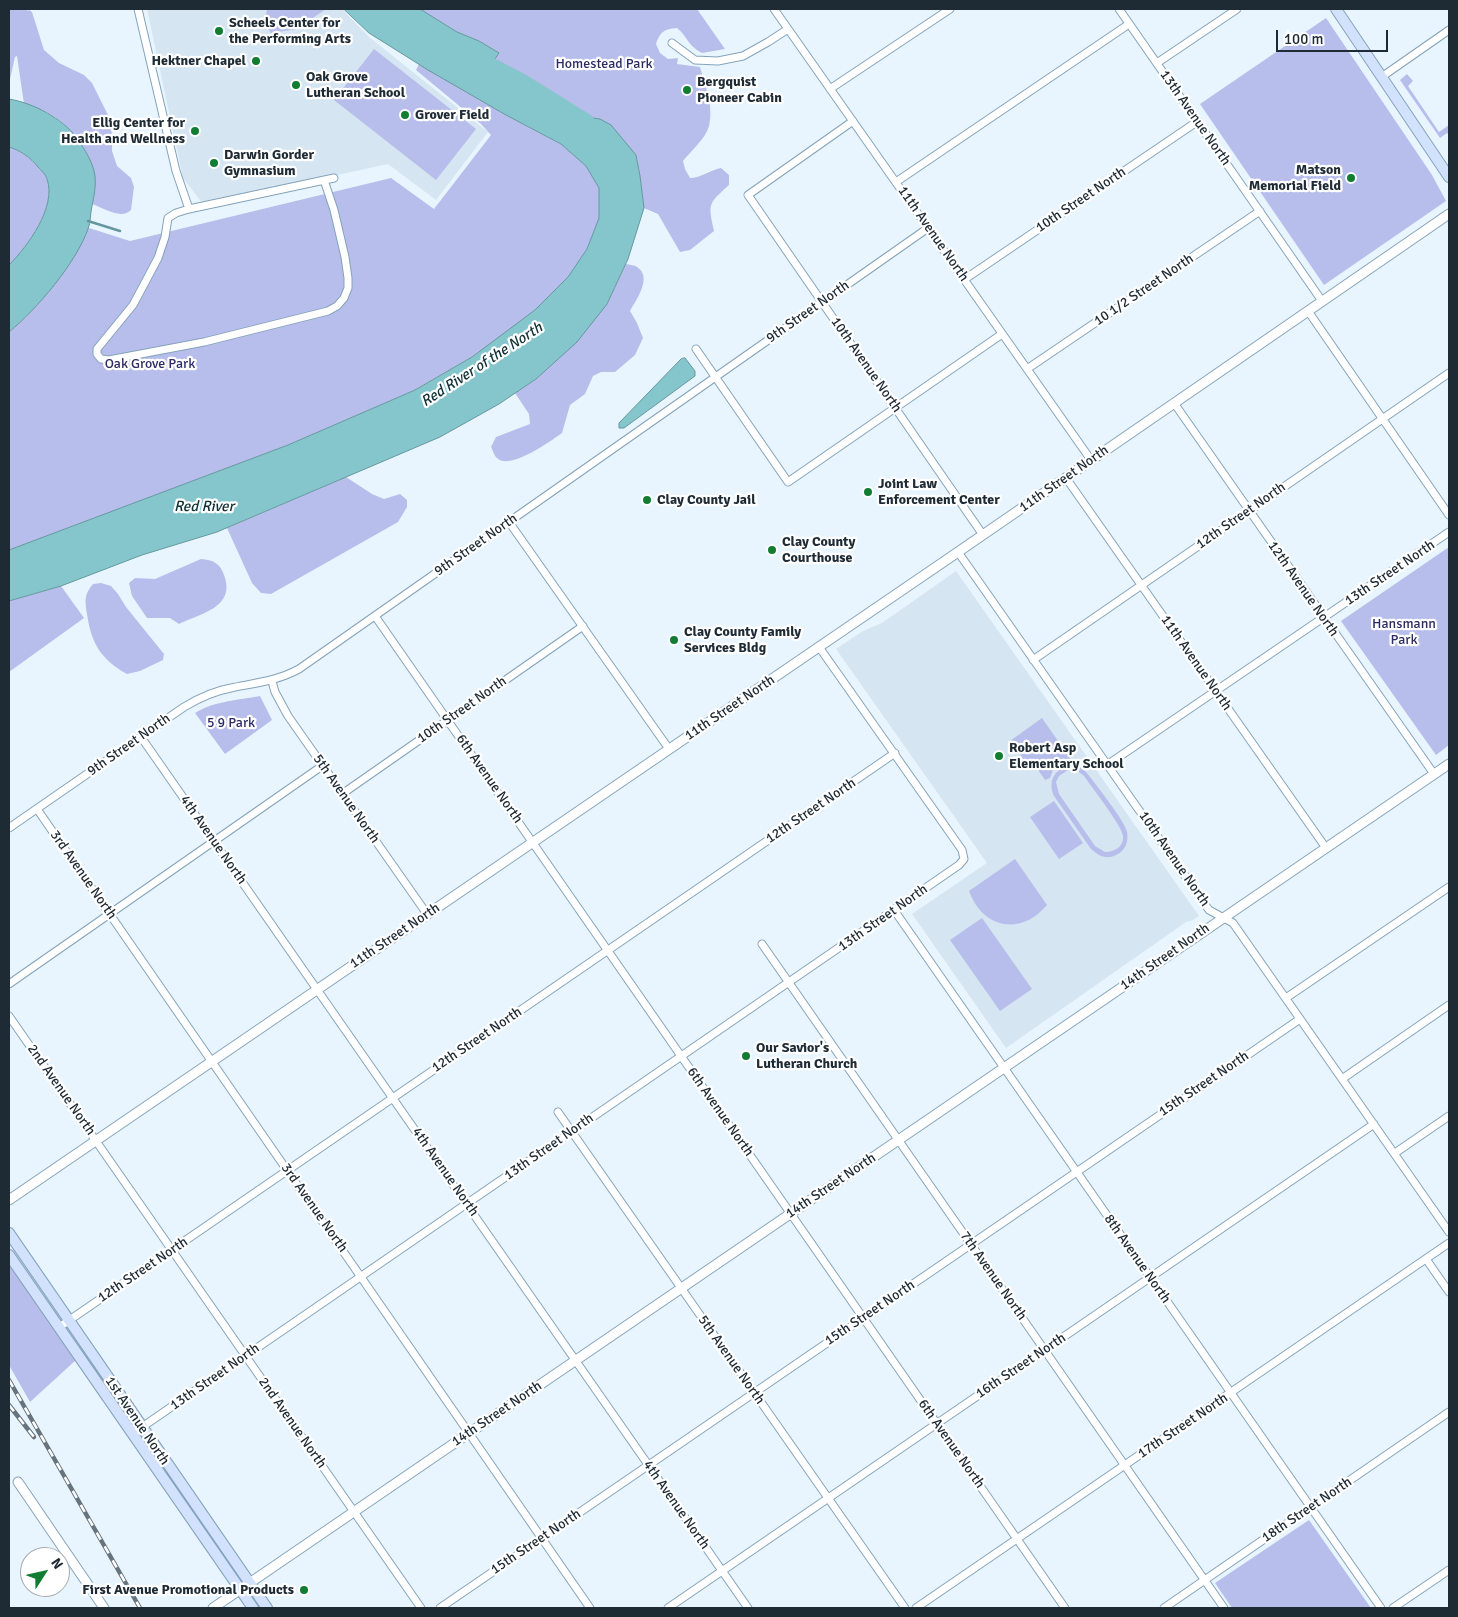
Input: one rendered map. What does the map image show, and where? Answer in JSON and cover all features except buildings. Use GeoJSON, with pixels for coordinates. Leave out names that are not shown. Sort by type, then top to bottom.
{"type":"FeatureCollection","features":[{"type":"Feature","properties":{"kind":"main road"},"geometry":{"type":"LineString","coordinates":[[1336,9],[1449,177]]}},
{"type":"Feature","properties":{"kind":"main road","name":"1st Avenue North"},"geometry":{"type":"LineString","coordinates":[[9,1233],[141,1427],[245,1586],[253,1608]]}},
{"type":"Feature","properties":{"kind":"main road","name":"1st Avenue North"},"geometry":{"type":"LineString","coordinates":[[9,1255],[132,1434],[245,1586],[267,1608]]}},
{"type":"Feature","properties":{"kind":"street"},"geometry":{"type":"LineString","coordinates":[[138,9],[176,170],[189,210]]}},
{"type":"Feature","properties":{"kind":"street","name":"11th Avenue North"},"geometry":{"type":"LineString","coordinates":[[774,9],[1092,460]]}},
{"type":"Feature","properties":{"kind":"street"},"geometry":{"type":"LineString","coordinates":[[830,89],[950,9]]}},
{"type":"Feature","properties":{"kind":"street","name":"13th Avenue North"},"geometry":{"type":"LineString","coordinates":[[1119,9],[1322,301]]}},
{"type":"Feature","properties":{"kind":"street"},"geometry":{"type":"LineString","coordinates":[[1156,63],[1237,9]]}},
{"type":"Feature","properties":{"kind":"street"},"geometry":{"type":"LineString","coordinates":[[896,182],[1129,24]]}},
{"type":"Feature","properties":{"kind":"street"},"geometry":{"type":"LineString","coordinates":[[672,43],[695,60],[718,61],[743,56],[788,29]]}},
{"type":"Feature","properties":{"kind":"street"},"geometry":{"type":"LineString","coordinates":[[1382,76],[1449,30]]}},
{"type":"Feature","properties":{"kind":"street","name":"10th Street North"},"geometry":{"type":"LineString","coordinates":[[964,279],[1198,121]]}},
{"type":"Feature","properties":{"kind":"street","name":"10th Avenue North"},"geometry":{"type":"LineString","coordinates":[[853,122],[748,195],[983,535]]}},
{"type":"Feature","properties":{"kind":"street"},"geometry":{"type":"LineString","coordinates":[[324,180],[334,210],[348,278],[348,288],[344,298],[336,306],[328,311],[204,342],[136,356],[109,360],[101,359],[97,354],[97,349],[133,304],[149,276],[165,237],[168,218],[176,213],[324,180],[334,178]]}},
{"type":"Feature","properties":{"kind":"street","name":"10 1/2 Street North"},"geometry":{"type":"LineString","coordinates":[[1027,369],[1260,211]]}},
{"type":"Feature","properties":{"kind":"street","name":"11th Street North"},"geometry":{"type":"LineString","coordinates":[[9,1200],[820,647],[1449,214]]}},
{"type":"Feature","properties":{"kind":"street","name":"9th Street North"},"geometry":{"type":"LineString","coordinates":[[9,828],[200,697],[229,688],[272,681],[299,669],[928,228]]}},
{"type":"Feature","properties":{"kind":"street"},"geometry":{"type":"LineString","coordinates":[[1308,311],[1449,515]]}},
{"type":"Feature","properties":{"kind":"street"},"geometry":{"type":"LineString","coordinates":[[696,349],[788,482],[1002,334]]}},
{"type":"Feature","properties":{"kind":"street","name":"12th Street North"},"geometry":{"type":"LineString","coordinates":[[1033,660],[1449,374]]}},
{"type":"Feature","properties":{"kind":"street","name":"12th Avenue North"},"geometry":{"type":"LineString","coordinates":[[1174,403],[1434,774]]}},
{"type":"Feature","properties":{"kind":"street","name":"11th Avenue North"},"geometry":{"type":"LineString","coordinates":[[1066,478],[1326,848]]}},
{"type":"Feature","properties":{"kind":"street"},"geometry":{"type":"LineString","coordinates":[[509,522],[669,749]]}},
{"type":"Feature","properties":{"kind":"street","name":"13th Street North"},"geometry":{"type":"LineString","coordinates":[[1107,765],[1449,532]]}},
{"type":"Feature","properties":{"kind":"street","name":"10th Avenue North"},"geometry":{"type":"LineString","coordinates":[[958,552],[1209,910],[1233,923],[1449,1232]]}},
{"type":"Feature","properties":{"kind":"street","name":"6th Avenue North"},"geometry":{"type":"LineString","coordinates":[[375,616],[1065,1608]]}},
{"type":"Feature","properties":{"kind":"street","name":"10th Street North"},"geometry":{"type":"LineString","coordinates":[[342,794],[583,626]]}},
{"type":"Feature","properties":{"kind":"street"},"geometry":{"type":"LineString","coordinates":[[820,647],[895,753]]}},
{"type":"Feature","properties":{"kind":"street","name":"5th Avenue North"},"geometry":{"type":"LineString","coordinates":[[272,681],[281,706],[427,914]]}},
{"type":"Feature","properties":{"kind":"street","name":"4th Avenue North"},"geometry":{"type":"LineString","coordinates":[[141,737],[748,1608]]}},
{"type":"Feature","properties":{"kind":"street","name":"12th Street North"},"geometry":{"type":"LineString","coordinates":[[58,1328],[895,753]]}},
{"type":"Feature","properties":{"kind":"street","name":"13th Street North"},"geometry":{"type":"LineString","coordinates":[[132,1434],[959,865],[964,858],[962,850],[895,753]]}},
{"type":"Feature","properties":{"kind":"street","name":"14th Street North"},"geometry":{"type":"LineString","coordinates":[[213,1608],[1449,764]]}},
{"type":"Feature","properties":{"kind":"street"},"geometry":{"type":"LineString","coordinates":[[9,984],[322,766]]}},
{"type":"Feature","properties":{"kind":"street","name":"3rd Avenue North"},"geometry":{"type":"LineString","coordinates":[[37,809],[590,1608]]}},
{"type":"Feature","properties":{"kind":"street"},"geometry":{"type":"LineString","coordinates":[[1286,998],[1449,887]]}},
{"type":"Feature","properties":{"kind":"street","name":"8th Avenue North"},"geometry":{"type":"LineString","coordinates":[[894,910],[1381,1608]]}},
{"type":"Feature","properties":{"kind":"street","name":"7th Avenue North"},"geometry":{"type":"LineString","coordinates":[[762,944],[1224,1608]]}},
{"type":"Feature","properties":{"kind":"street"},"geometry":{"type":"LineString","coordinates":[[1342,1079],[1449,1005]]}},
{"type":"Feature","properties":{"kind":"street","name":"2nd Avenue North"},"geometry":{"type":"LineString","coordinates":[[9,1016],[421,1608]]}},
{"type":"Feature","properties":{"kind":"street","name":"15th Street North"},"geometry":{"type":"LineString","coordinates":[[440,1608],[1300,1018]]}},
{"type":"Feature","properties":{"kind":"street","name":"5th Avenue North"},"geometry":{"type":"LineString","coordinates":[[558,1112],[905,1608]]}},
{"type":"Feature","properties":{"kind":"street"},"geometry":{"type":"LineString","coordinates":[[1395,1153],[1449,1116]]}},
{"type":"Feature","properties":{"kind":"street","name":"16th Street North"},"geometry":{"type":"LineString","coordinates":[[668,1608],[1374,1124]]}},
{"type":"Feature","properties":{"kind":"street","name":"17th Street North"},"geometry":{"type":"LineString","coordinates":[[916,1608],[1449,1243]]}},
{"type":"Feature","properties":{"kind":"street"},"geometry":{"type":"LineString","coordinates":[[1426,1259],[1449,1292]]}},
{"type":"Feature","properties":{"kind":"street","name":"18th Street North"},"geometry":{"type":"LineString","coordinates":[[1164,1608],[1449,1412]]}},
{"type":"Feature","properties":{"kind":"street"},"geometry":{"type":"LineString","coordinates":[[18,1482],[104,1608]]}},
{"type":"Feature","properties":{"kind":"street"},"geometry":{"type":"LineString","coordinates":[[1393,1608],[1449,1570]]}},
{"type":"Feature","properties":{"kind":"shaded area","name":"Oak Grove Lutheran School"},"geometry":{"type":"Polygon","coordinates":[[[147,9],[267,9],[264,23],[297,29],[326,9],[342,9],[369,37],[488,132],[436,200],[388,164],[203,204],[183,178],[147,9]]]}},
{"type":"Feature","properties":{"kind":"shaded area","name":"Robert Asp Elementary School"},"geometry":{"type":"Polygon","coordinates":[[[956,571],[1199,916],[1186,922],[1006,1048],[912,914],[987,863],[836,649],[863,631],[882,623],[956,571]]]}},
{"type":"Feature","properties":{"kind":"green space"},"geometry":{"type":"Polygon","coordinates":[[[9,9],[27,9],[27,11],[32,12],[44,50],[59,63],[84,75],[92,83],[109,117],[112,151],[117,166],[131,178],[134,187],[131,210],[127,213],[117,214],[92,204],[94,177],[86,152],[71,131],[61,122],[47,112],[24,104],[17,56],[15,57],[9,79],[9,9]]]}},
{"type":"Feature","properties":{"kind":"green space"},"geometry":{"type":"Polygon","coordinates":[[[267,9],[326,9],[297,29],[271,33],[264,23],[267,9]]]}},
{"type":"Feature","properties":{"kind":"green space","name":"Homestead Park"},"geometry":{"type":"Polygon","coordinates":[[[420,9],[697,9],[725,49],[702,53],[690,44],[677,28],[663,32],[656,44],[660,53],[668,59],[678,58],[677,64],[700,67],[710,103],[709,126],[702,140],[683,161],[690,178],[698,177],[721,168],[729,175],[729,185],[717,196],[711,205],[714,231],[690,250],[680,252],[658,214],[644,208],[636,155],[600,119],[586,118],[492,63],[499,53],[479,41],[457,32],[420,9]]]}},
{"type":"Feature","properties":{"kind":"green space"},"geometry":{"type":"Polygon","coordinates":[[[1326,18],[1432,175],[1446,201],[1324,285],[1200,104],[1326,18]]]}},
{"type":"Feature","properties":{"kind":"green space","name":"Grover Field"},"geometry":{"type":"Polygon","coordinates":[[[374,49],[476,129],[436,180],[334,100],[374,49]]]}},
{"type":"Feature","properties":{"kind":"green space","name":"Oak Grove Park"},"geometry":{"type":"Polygon","coordinates":[[[419,64],[506,115],[561,144],[586,166],[599,188],[599,218],[587,249],[568,277],[535,310],[509,331],[472,357],[415,390],[288,445],[9,550],[9,332],[33,309],[54,284],[89,228],[130,241],[391,178],[434,209],[491,135],[481,124],[416,70],[419,64]]]}},
{"type":"Feature","properties":{"kind":"green space"},"geometry":{"type":"Polygon","coordinates":[[[1407,74],[1413,81],[1408,86],[1439,132],[1449,125],[1448,134],[1440,138],[1400,80],[1407,74]]]}},
{"type":"Feature","properties":{"kind":"green space"},"geometry":{"type":"Polygon","coordinates":[[[9,147],[25,155],[35,164],[46,177],[49,190],[48,202],[38,226],[24,248],[9,265],[9,147]]]}},
{"type":"Feature","properties":{"kind":"green space"},"geometry":{"type":"Polygon","coordinates":[[[626,264],[637,267],[642,271],[644,277],[642,289],[630,311],[643,338],[635,355],[615,372],[601,372],[593,376],[585,394],[570,405],[562,433],[540,448],[520,458],[503,461],[497,458],[491,447],[496,437],[530,424],[529,414],[515,393],[536,379],[607,304],[626,264]]]}},
{"type":"Feature","properties":{"kind":"green space"},"geometry":{"type":"Polygon","coordinates":[[[346,477],[372,494],[384,499],[400,494],[407,500],[407,507],[398,522],[271,594],[261,593],[252,583],[227,528],[346,477]]]}},
{"type":"Feature","properties":{"kind":"green space","name":"Hansmann Park"},"geometry":{"type":"Polygon","coordinates":[[[1449,547],[1449,745],[1436,755],[1341,621],[1449,547]]]}},
{"type":"Feature","properties":{"kind":"green space"},"geometry":{"type":"Polygon","coordinates":[[[201,559],[216,563],[224,575],[225,595],[221,602],[207,612],[179,624],[170,618],[147,618],[132,596],[129,583],[135,578],[155,579],[201,559]]]}},
{"type":"Feature","properties":{"kind":"green space"},"geometry":{"type":"Polygon","coordinates":[[[101,583],[111,586],[118,594],[126,607],[164,654],[163,660],[140,671],[127,674],[110,662],[98,649],[91,633],[86,601],[88,591],[93,584],[101,583]]]}},
{"type":"Feature","properties":{"kind":"green space"},"geometry":{"type":"Polygon","coordinates":[[[61,586],[84,618],[9,672],[9,601],[61,586]]]}},
{"type":"Feature","properties":{"kind":"green space","name":"5 9 Park"},"geometry":{"type":"Polygon","coordinates":[[[260,696],[272,720],[225,754],[195,713],[218,703],[260,696]]]}},
{"type":"Feature","properties":{"kind":"green space"},"geometry":{"type":"Polygon","coordinates":[[[1042,718],[1070,758],[1053,770],[1050,778],[1045,780],[1034,764],[1024,760],[1010,741],[1042,718]]]}},
{"type":"Feature","properties":{"kind":"green space"},"geometry":{"type":"Polygon","coordinates":[[[1067,765],[1078,767],[1087,773],[1125,827],[1127,832],[1126,846],[1119,853],[1106,857],[1091,849],[1054,796],[1052,791],[1053,778],[1058,771],[1067,765]],[[1068,770],[1059,776],[1056,782],[1059,794],[1095,846],[1105,852],[1115,850],[1123,840],[1121,830],[1106,806],[1079,772],[1068,770]]]}},
{"type":"Feature","properties":{"kind":"green space"},"geometry":{"type":"Polygon","coordinates":[[[1054,801],[1083,843],[1059,859],[1030,817],[1054,801]]]}},
{"type":"Feature","properties":{"kind":"green space"},"geometry":{"type":"Polygon","coordinates":[[[1015,859],[1047,905],[1037,915],[1026,921],[1015,924],[1003,924],[983,914],[975,904],[969,891],[1015,859]]]}},
{"type":"Feature","properties":{"kind":"green space"},"geometry":{"type":"Polygon","coordinates":[[[982,918],[1032,989],[1000,1011],[950,940],[982,918]]]}},
{"type":"Feature","properties":{"kind":"green space"},"geometry":{"type":"Polygon","coordinates":[[[9,1264],[76,1360],[30,1402],[9,1365],[9,1264]]]}},
{"type":"Feature","properties":{"kind":"green space"},"geometry":{"type":"Polygon","coordinates":[[[1309,1520],[1371,1608],[1232,1608],[1215,1583],[1309,1520]]]}},
{"type":"Feature","properties":{"kind":"water","name":"Red River"},"geometry":{"type":"Polygon","coordinates":[[[344,9],[420,9],[457,32],[479,41],[499,53],[492,63],[560,104],[586,117],[600,119],[611,125],[636,155],[644,208],[628,259],[607,304],[577,342],[536,379],[499,404],[440,437],[217,532],[142,555],[61,586],[9,601],[9,550],[288,445],[415,390],[472,357],[535,310],[568,277],[587,249],[599,218],[599,188],[586,166],[561,144],[428,70],[369,33],[344,9]]]}},
{"type":"Feature","properties":{"kind":"water"},"geometry":{"type":"Polygon","coordinates":[[[9,99],[37,108],[55,118],[71,131],[88,156],[94,171],[95,191],[89,226],[75,256],[43,298],[9,332],[9,265],[24,248],[38,226],[48,202],[49,190],[46,177],[35,164],[21,152],[9,147],[9,99]]]}},
{"type":"Feature","properties":{"kind":"water"},"geometry":{"type":"Polygon","coordinates":[[[685,358],[695,371],[695,376],[624,428],[619,428],[619,423],[681,359],[685,358]]]}},
{"type":"Feature","properties":{"kind":"waterway","name":"Red River of the North"},"geometry":{"type":"LineString","coordinates":[[490,64],[521,80],[587,121]]}},
{"type":"Feature","properties":{"kind":"waterway"},"geometry":{"type":"LineString","coordinates":[[88,221],[120,231]]}},
{"type":"Feature","properties":{"kind":"railway"},"geometry":{"type":"LineString","coordinates":[[9,1380],[140,1608]]}},
{"type":"Feature","properties":{"kind":"railway"},"geometry":{"type":"LineString","coordinates":[[9,1405],[34,1437]]}},
{"type":"Feature","properties":{"kind":"place","name":"Scheels Center for the Performing Arts"},"geometry":{"type":"Point","coordinates":[219,31]}},
{"type":"Feature","properties":{"kind":"place","name":"Hektner Chapel"},"geometry":{"type":"Point","coordinates":[256,61]}},
{"type":"Feature","properties":{"kind":"place","name":"Oak Grove Lutheran School"},"geometry":{"type":"Point","coordinates":[296,85]}},
{"type":"Feature","properties":{"kind":"place","name":"Bergquist Pioneer Cabin"},"geometry":{"type":"Point","coordinates":[687,90]}},
{"type":"Feature","properties":{"kind":"place","name":"Grover Field"},"geometry":{"type":"Point","coordinates":[405,115]}},
{"type":"Feature","properties":{"kind":"place","name":"Ellig Center for Health and Wellness"},"geometry":{"type":"Point","coordinates":[195,131]}},
{"type":"Feature","properties":{"kind":"place","name":"Darwin Gorder Gymnasium"},"geometry":{"type":"Point","coordinates":[214,163]}},
{"type":"Feature","properties":{"kind":"place","name":"Matson Memorial Field"},"geometry":{"type":"Point","coordinates":[1351,178]}},
{"type":"Feature","properties":{"kind":"place","name":"Joint Law Enforcement Center"},"geometry":{"type":"Point","coordinates":[868,492]}},
{"type":"Feature","properties":{"kind":"place","name":"Clay County Jail"},"geometry":{"type":"Point","coordinates":[647,500]}},
{"type":"Feature","properties":{"kind":"place","name":"Clay County Courthouse"},"geometry":{"type":"Point","coordinates":[772,550]}},
{"type":"Feature","properties":{"kind":"place","name":"Clay County Family Services Bldg"},"geometry":{"type":"Point","coordinates":[674,640]}},
{"type":"Feature","properties":{"kind":"place","name":"Robert Asp Elementary School"},"geometry":{"type":"Point","coordinates":[999,756]}},
{"type":"Feature","properties":{"kind":"place","name":"Our Savior's Lutheran Church"},"geometry":{"type":"Point","coordinates":[746,1056]}},
{"type":"Feature","properties":{"kind":"place","name":"First Avenue Promotional Products"},"geometry":{"type":"Point","coordinates":[304,1590]}}]}
